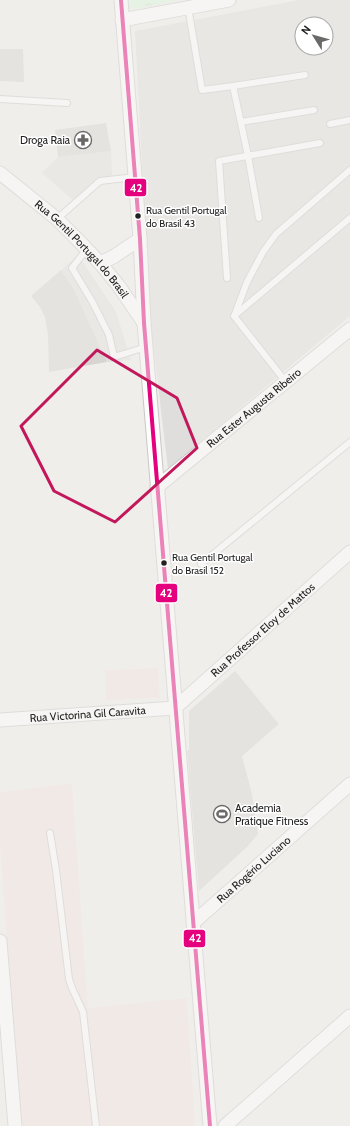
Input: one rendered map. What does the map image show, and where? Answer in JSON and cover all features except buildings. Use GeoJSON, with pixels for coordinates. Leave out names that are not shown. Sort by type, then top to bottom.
{"type":"FeatureCollection","features":[{"type":"Feature","properties":{"kind":"street"},"geometry":{"type":"LineString","coordinates":[[121,0],[140,239],[144,322],[157,487],[210,1126]]}},
{"type":"Feature","properties":{"kind":"street"},"geometry":{"type":"LineString","coordinates":[[122,20],[229,0]]}},
{"type":"Feature","properties":{"kind":"street","name":"Rua Gentil Portugal do Brasil"},"geometry":{"type":"LineString","coordinates":[[0,173],[57,219],[87,249],[118,285],[144,322]]}},
{"type":"Feature","properties":{"kind":"street"},"geometry":{"type":"LineString","coordinates":[[100,263],[113,257],[140,239]]}},
{"type":"Feature","properties":{"kind":"street","name":"Rua Ester Augusta Ribeiro"},"geometry":{"type":"LineString","coordinates":[[157,487],[350,329]]}},
{"type":"Feature","properties":{"kind":"street","name":"Rua Professor Eloy de Mattos"},"geometry":{"type":"LineString","coordinates":[[175,708],[350,552]]}},
{"type":"Feature","properties":{"kind":"street","name":"Rua Victorina Gil Caravita"},"geometry":{"type":"LineString","coordinates":[[0,720],[175,708]]}},
{"type":"Feature","properties":{"kind":"street","name":"Rua Rogério Luciano"},"geometry":{"type":"LineString","coordinates":[[193,923],[350,784]]}},
{"type":"Feature","properties":{"kind":"street"},"geometry":{"type":"LineString","coordinates":[[0,941],[15,1126]]}},
{"type":"Feature","properties":{"kind":"street"},"geometry":{"type":"LineString","coordinates":[[225,1126],[350,1016]]}},
{"type":"Feature","properties":{"kind":"lane"},"geometry":{"type":"LineString","coordinates":[[188,7],[202,90],[306,75]]}},
{"type":"Feature","properties":{"kind":"lane"},"geometry":{"type":"LineString","coordinates":[[233,86],[259,218]]}},
{"type":"Feature","properties":{"kind":"lane"},"geometry":{"type":"LineString","coordinates":[[0,100],[67,103]]}},
{"type":"Feature","properties":{"kind":"lane"},"geometry":{"type":"LineString","coordinates":[[241,122],[314,110]]}},
{"type":"Feature","properties":{"kind":"lane"},"geometry":{"type":"LineString","coordinates":[[330,124],[350,120]]}},
{"type":"Feature","properties":{"kind":"lane"},"geometry":{"type":"LineString","coordinates":[[227,278],[219,161],[320,143]]}},
{"type":"Feature","properties":{"kind":"lane"},"geometry":{"type":"LineString","coordinates":[[234,316],[247,282],[263,252],[276,234],[350,170]]}},
{"type":"Feature","properties":{"kind":"lane"},"geometry":{"type":"LineString","coordinates":[[57,219],[100,182],[135,177]]}},
{"type":"Feature","properties":{"kind":"lane"},"geometry":{"type":"LineString","coordinates":[[234,316],[350,218]]}},
{"type":"Feature","properties":{"kind":"lane"},"geometry":{"type":"LineString","coordinates":[[87,249],[72,268],[93,303],[109,335],[114,357],[146,347]]}},
{"type":"Feature","properties":{"kind":"lane"},"geometry":{"type":"LineString","coordinates":[[234,316],[286,382]]}},
{"type":"Feature","properties":{"kind":"lane"},"geometry":{"type":"LineString","coordinates":[[201,564],[350,442]]}},
{"type":"Feature","properties":{"kind":"lane"},"geometry":{"type":"LineString","coordinates":[[50,833],[69,979],[83,1012],[96,1126]]}},
{"type":"Feature","properties":{"kind":"highlighted area"},"geometry":{"type":"Polygon","coordinates":[[[97,350],[177,398],[197,448],[115,522],[54,491],[21,426],[97,350]]]}},
{"type":"Feature","properties":{"kind":"shaded area"},"geometry":{"type":"Polygon","coordinates":[[[299,0],[350,0],[350,316],[168,469],[150,318],[135,31],[299,0]]]}},
{"type":"Feature","properties":{"kind":"shaded area"},"geometry":{"type":"Polygon","coordinates":[[[111,151],[112,177],[97,179],[73,200],[42,173],[58,157],[111,151]]]}},
{"type":"Feature","properties":{"kind":"shaded area"},"geometry":{"type":"Polygon","coordinates":[[[78,255],[116,312],[131,360],[107,362],[74,290],[61,270],[78,255]]]}},
{"type":"Feature","properties":{"kind":"shaded area"},"geometry":{"type":"Polygon","coordinates":[[[158,668],[160,698],[106,700],[105,670],[158,668]]]}},
{"type":"Feature","properties":{"kind":"shaded area"},"geometry":{"type":"Polygon","coordinates":[[[72,783],[88,1008],[187,998],[195,1126],[20,1126],[0,846],[0,792],[72,783]]]}},
{"type":"Feature","properties":{"kind":"green space"},"geometry":{"type":"Polygon","coordinates":[[[126,0],[181,0],[127,10],[126,0]]]}},
{"type":"Feature","properties":{"kind":"transit line","name":"42"},"geometry":{"type":"LineString","coordinates":[[121,0],[140,239],[144,323],[210,1126]]}},
{"type":"Feature","properties":{"kind":"place","name":"Droga Raia"},"geometry":{"type":"Point","coordinates":[83,140]}},
{"type":"Feature","properties":{"kind":"place","name":"Rua Gentil Portugal do Brasil 43"},"geometry":{"type":"Point","coordinates":[138,216]}},
{"type":"Feature","properties":{"kind":"place","name":"Rua Gentil Portugal do Brasil 152"},"geometry":{"type":"Point","coordinates":[164,563]}},
{"type":"Feature","properties":{"kind":"place","name":"Academia Pratique Fitness"},"geometry":{"type":"Point","coordinates":[222,814]}}]}
